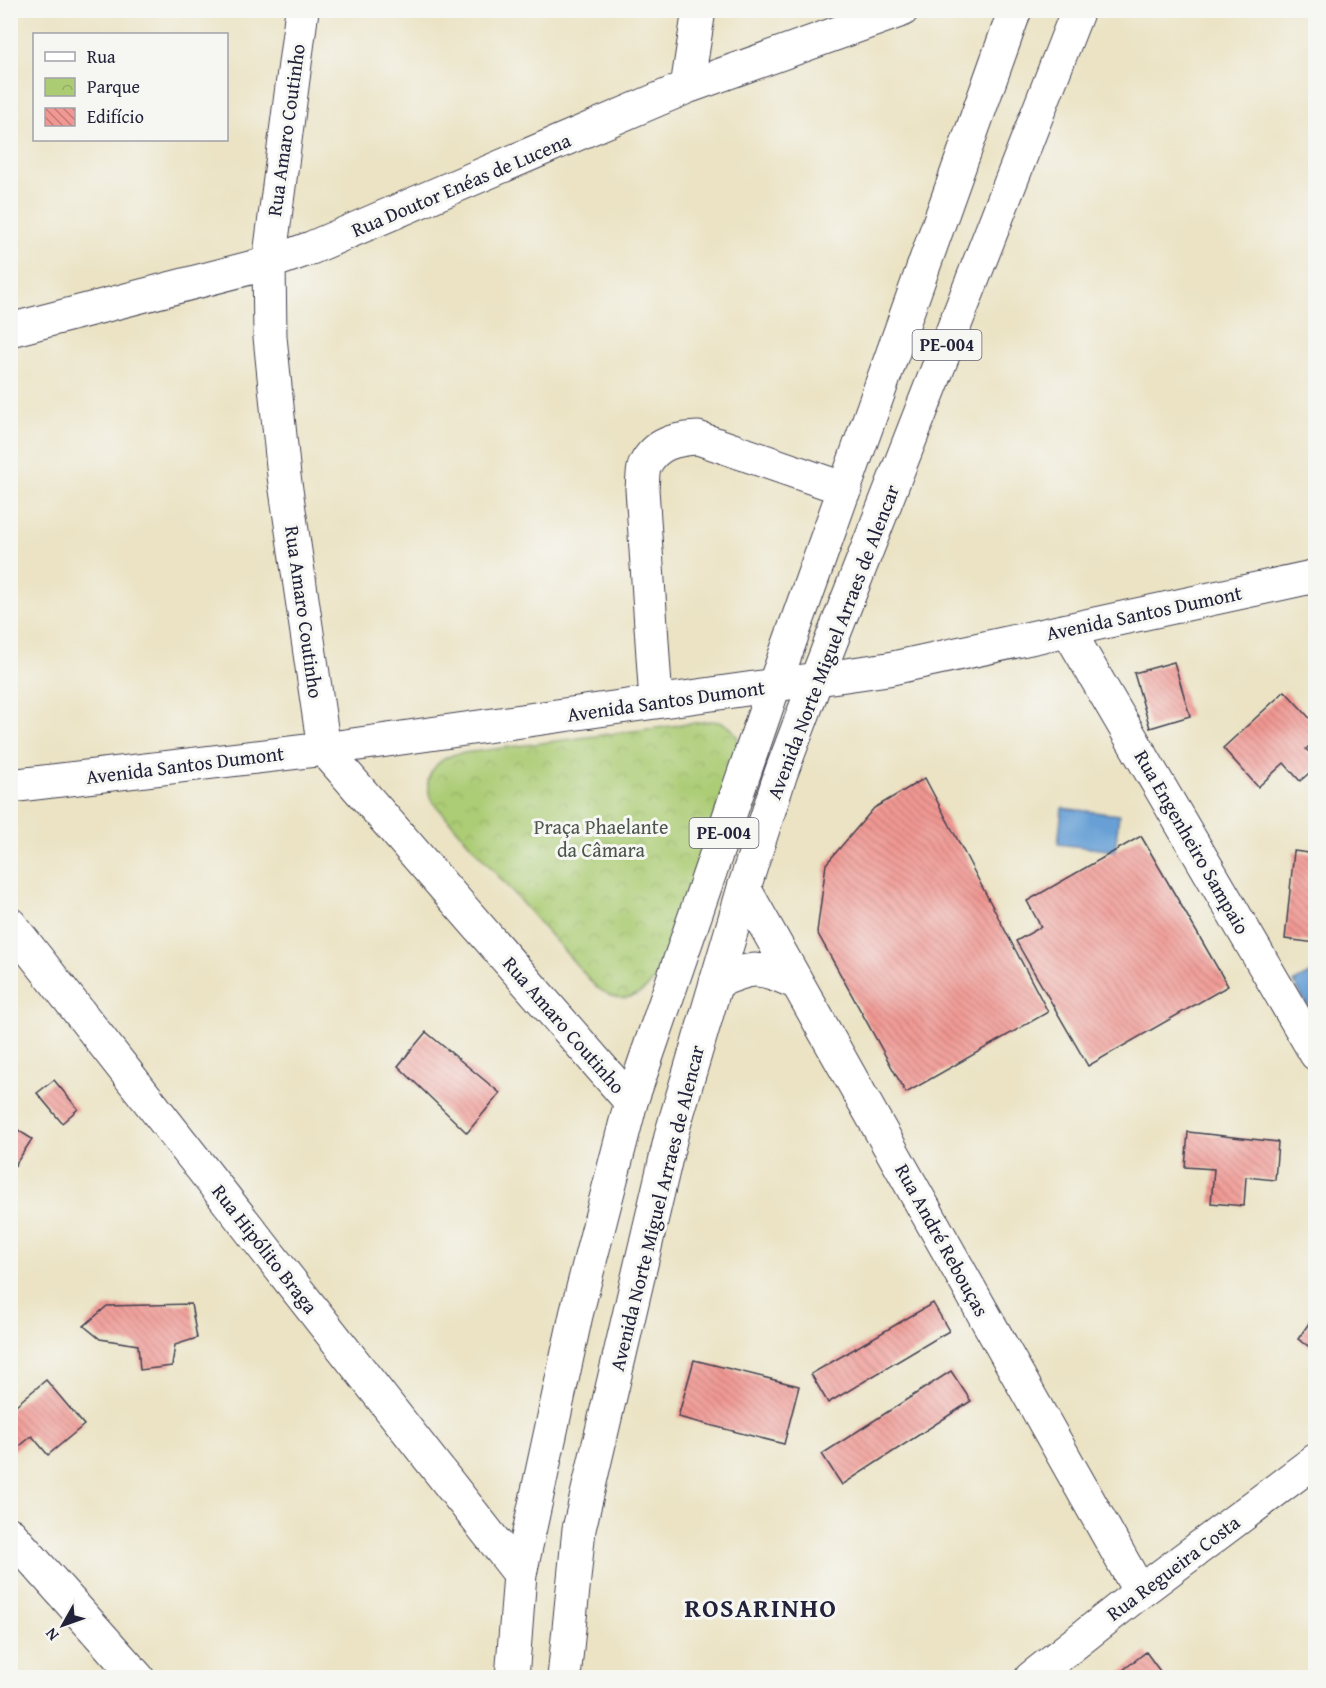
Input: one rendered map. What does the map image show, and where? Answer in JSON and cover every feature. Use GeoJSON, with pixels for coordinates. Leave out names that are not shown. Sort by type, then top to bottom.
{"type":"FeatureCollection","features":[{"type":"Feature","properties":{"kind":"street","name":"Rua Amaro Coutinho"},"geometry":{"type":"LineString","coordinates":[[302,10],[269,263],[270,337],[284,476],[324,748],[631,1102]]}},
{"type":"Feature","properties":{"kind":"street"},"geometry":{"type":"LineString","coordinates":[[687,87],[699,10]]}},
{"type":"Feature","properties":{"kind":"street","name":"Rua Doutor Enéas de Lucena"},"geometry":{"type":"LineString","coordinates":[[10,330],[269,263],[311,248],[687,87],[902,10]]}},
{"type":"Feature","properties":{"kind":"street","name":"Avenida Norte Miguel Arraes de Alencar"},"geometry":{"type":"LineString","coordinates":[[512,1677],[520,1574],[576,1315],[631,1102],[774,686],[1015,10]]}},
{"type":"Feature","properties":{"kind":"street","name":"Avenida Norte Miguel Arraes de Alencar"},"geometry":{"type":"LineString","coordinates":[[564,1677],[579,1529],[672,1132],[744,888],[781,772],[1077,10]]}},
{"type":"Feature","properties":{"kind":"street"},"geometry":{"type":"LineString","coordinates":[[656,702],[642,489],[644,466],[656,450],[678,439],[698,438],[845,489]]}},
{"type":"Feature","properties":{"kind":"street","name":"Avenida Santos Dumont"},"geometry":{"type":"LineString","coordinates":[[10,786],[324,748],[888,669],[1316,576]]}},
{"type":"Feature","properties":{"kind":"street","name":"Rua Engenheiro Sampaio"},"geometry":{"type":"LineString","coordinates":[[1068,630],[1316,1054]]}},
{"type":"Feature","properties":{"kind":"street","name":"Rua André Rebouças"},"geometry":{"type":"LineString","coordinates":[[744,888],[1140,1592]]}},
{"type":"Feature","properties":{"kind":"street","name":"Rua Hipólito Braga"},"geometry":{"type":"LineString","coordinates":[[10,924],[520,1574]]}},
{"type":"Feature","properties":{"kind":"street"},"geometry":{"type":"LineString","coordinates":[[716,982],[744,971],[764,969],[797,983]]}},
{"type":"Feature","properties":{"kind":"street","name":"Rua Regueira Costa"},"geometry":{"type":"LineString","coordinates":[[1031,1677],[1140,1592],[1316,1461]]}},
{"type":"Feature","properties":{"kind":"street"},"geometry":{"type":"LineString","coordinates":[[10,1533],[138,1677]]}},
{"type":"Feature","properties":{"kind":"green space","name":"Praça Phaelante da Câmara"},"geometry":{"type":"Polygon","coordinates":[[[710,721],[721,722],[730,727],[740,744],[661,971],[647,988],[632,997],[615,997],[596,987],[433,802],[428,786],[431,772],[441,761],[456,754],[710,721]]]}},
{"type":"Feature","properties":{"kind":"water"},"geometry":{"type":"Polygon","coordinates":[[[1062,808],[1119,815],[1115,851],[1058,844],[1062,808]]]}},
{"type":"Feature","properties":{"kind":"water"},"geometry":{"type":"Polygon","coordinates":[[[1313,972],[1315,976],[1315,1019],[1294,982],[1313,972]]]}},
{"type":"Feature","properties":{"kind":"building"},"geometry":{"type":"Polygon","coordinates":[[[1174,662],[1190,716],[1150,728],[1134,673],[1174,662]]]}},
{"type":"Feature","properties":{"kind":"building"},"geometry":{"type":"Polygon","coordinates":[[[1285,691],[1316,725],[1316,740],[1306,749],[1316,759],[1316,767],[1300,781],[1284,763],[1258,787],[1223,748],[1285,691]]]}},
{"type":"Feature","properties":{"kind":"building"},"geometry":{"type":"Polygon","coordinates":[[[925,778],[1048,1012],[906,1093],[817,932],[826,864],[874,808],[925,778]]]}},
{"type":"Feature","properties":{"kind":"building"},"geometry":{"type":"Polygon","coordinates":[[[1141,836],[1228,986],[1088,1066],[1016,941],[1041,927],[1027,901],[1141,836]]]}},
{"type":"Feature","properties":{"kind":"building"},"geometry":{"type":"Polygon","coordinates":[[[1294,851],[1316,854],[1316,943],[1285,939],[1294,851]]]}},
{"type":"Feature","properties":{"kind":"building"},"geometry":{"type":"Polygon","coordinates":[[[426,1032],[500,1093],[467,1133],[398,1066],[426,1032]]]}},
{"type":"Feature","properties":{"kind":"building"},"geometry":{"type":"Polygon","coordinates":[[[54,1080],[78,1109],[62,1123],[37,1093],[54,1080]]]}},
{"type":"Feature","properties":{"kind":"building"},"geometry":{"type":"Polygon","coordinates":[[[10,1125],[32,1139],[10,1173],[10,1125]]]}},
{"type":"Feature","properties":{"kind":"building"},"geometry":{"type":"Polygon","coordinates":[[[1188,1132],[1278,1142],[1275,1180],[1246,1177],[1244,1206],[1211,1203],[1214,1169],[1185,1167],[1188,1132]]]}},
{"type":"Feature","properties":{"kind":"building"},"geometry":{"type":"Polygon","coordinates":[[[933,1303],[949,1331],[828,1403],[811,1374],[933,1303]]]}},
{"type":"Feature","properties":{"kind":"building"},"geometry":{"type":"Polygon","coordinates":[[[191,1304],[197,1338],[175,1345],[172,1366],[140,1370],[138,1345],[100,1339],[84,1326],[107,1306],[191,1304]]]}},
{"type":"Feature","properties":{"kind":"building"},"geometry":{"type":"Polygon","coordinates":[[[1316,1313],[1316,1351],[1298,1339],[1316,1313]]]}},
{"type":"Feature","properties":{"kind":"building"},"geometry":{"type":"Polygon","coordinates":[[[694,1360],[799,1386],[784,1444],[678,1417],[694,1360]]]}},
{"type":"Feature","properties":{"kind":"building"},"geometry":{"type":"Polygon","coordinates":[[[951,1371],[971,1401],[842,1485],[822,1454],[951,1371]]]}},
{"type":"Feature","properties":{"kind":"building"},"geometry":{"type":"Polygon","coordinates":[[[46,1380],[84,1425],[48,1455],[32,1436],[10,1454],[10,1410],[46,1380]]]}},
{"type":"Feature","properties":{"kind":"building"},"geometry":{"type":"Polygon","coordinates":[[[1146,1652],[1165,1678],[1113,1678],[1146,1652]]]}},
{"type":"Feature","properties":{"kind":"district","name":"ROSARINHO"},"geometry":{"type":"Point","coordinates":[761,1608]}}]}
